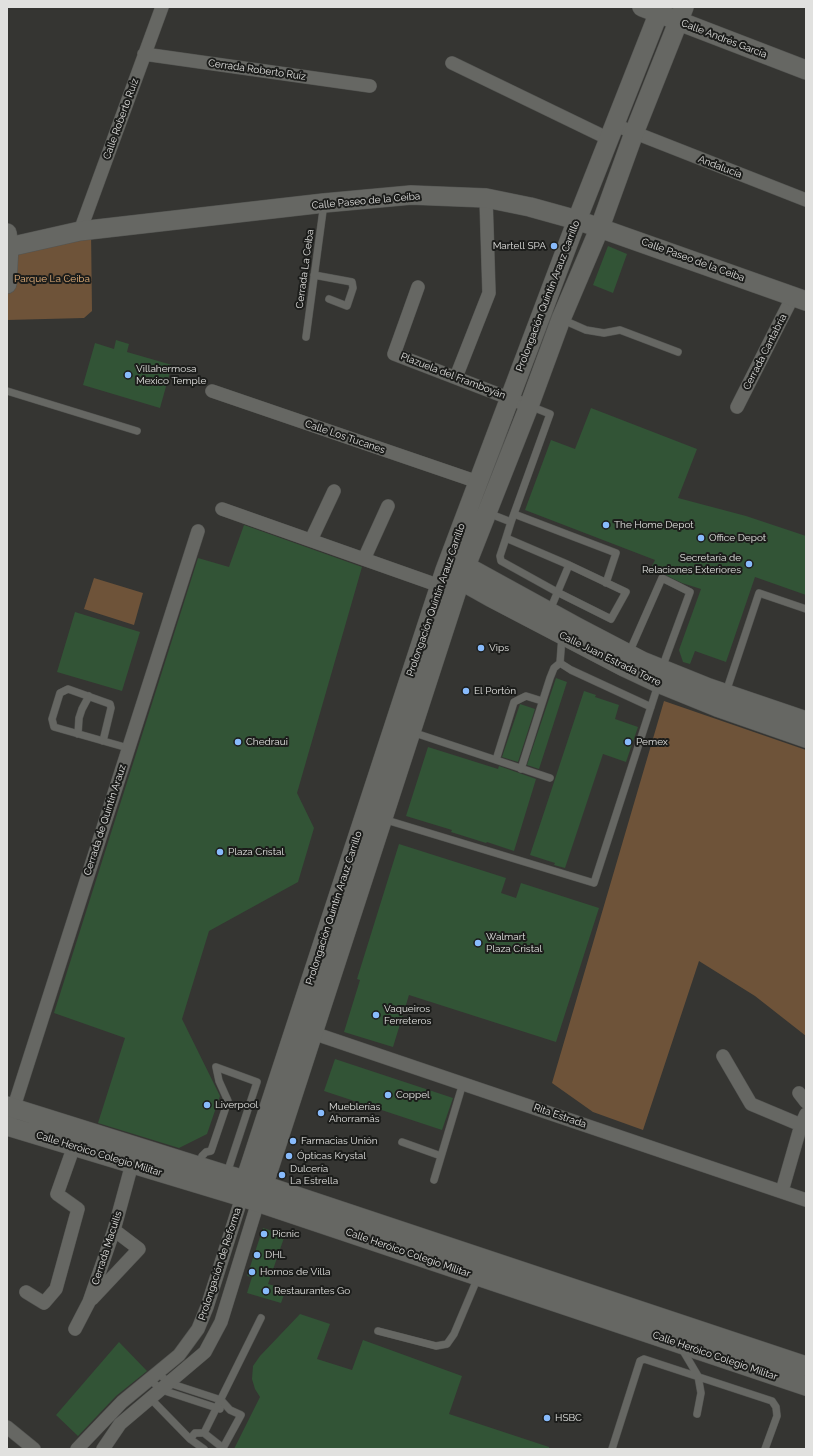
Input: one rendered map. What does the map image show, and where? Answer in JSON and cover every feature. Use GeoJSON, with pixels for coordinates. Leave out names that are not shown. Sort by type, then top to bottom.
{"type":"FeatureCollection","features":[{"type":"Feature","properties":{"kind":"street","name":"Calle Roberto Ruíz"},"geometry":{"type":"LineString","coordinates":[[80,231],[162,7]]}},
{"type":"Feature","properties":{"kind":"street","name":"Calle Andrés García"},"geometry":{"type":"LineString","coordinates":[[654,9],[682,14],[806,70]]}},
{"type":"Feature","properties":{"kind":"street","name":"Prolongación Quintín Arauz Carrillo"},"geometry":{"type":"LineString","coordinates":[[252,1191],[307,991],[374,816],[452,573],[478,482],[577,220],[612,132],[654,9]]}},
{"type":"Feature","properties":{"kind":"street","name":"Prolongación Quintín Arauz Carrillo"},"geometry":{"type":"LineString","coordinates":[[452,573],[487,512],[529,406],[561,319],[600,227],[634,133],[682,14]]}},
{"type":"Feature","properties":{"kind":"street","name":"Cerrada Roberto Ruíz"},"geometry":{"type":"LineString","coordinates":[[144,54],[370,86]]}},
{"type":"Feature","properties":{"kind":"street","name":"Andalucía"},"geometry":{"type":"LineString","coordinates":[[452,63],[612,132],[634,133],[806,200]]}},
{"type":"Feature","properties":{"kind":"street","name":"Calle Paseo de la Ceiba"},"geometry":{"type":"LineString","coordinates":[[8,240],[324,203],[411,195],[486,198],[530,207],[600,227],[799,299]]}},
{"type":"Feature","properties":{"kind":"street"},"geometry":{"type":"LineString","coordinates":[[456,377],[489,294],[486,198]]}},
{"type":"Feature","properties":{"kind":"street"},"geometry":{"type":"LineString","coordinates":[[7,284],[8,240]]}},
{"type":"Feature","properties":{"kind":"street","name":"Plazuela del Framboyán"},"geometry":{"type":"LineString","coordinates":[[418,287],[394,354],[529,406]]}},
{"type":"Feature","properties":{"kind":"street","name":"Cerrada Cantabria"},"geometry":{"type":"LineString","coordinates":[[737,407],[799,299]]}},
{"type":"Feature","properties":{"kind":"street","name":"Calle Los Tucanes"},"geometry":{"type":"LineString","coordinates":[[212,391],[478,482]]}},
{"type":"Feature","properties":{"kind":"street"},"geometry":{"type":"LineString","coordinates":[[311,540],[334,491]]}},
{"type":"Feature","properties":{"kind":"street"},"geometry":{"type":"LineString","coordinates":[[364,559],[388,506]]}},
{"type":"Feature","properties":{"kind":"street"},"geometry":{"type":"LineString","coordinates":[[222,509],[364,559],[452,573]]}},
{"type":"Feature","properties":{"kind":"street","name":"Cerrada de Quintín Arauz"},"geometry":{"type":"LineString","coordinates":[[9,1117],[198,531]]}},
{"type":"Feature","properties":{"kind":"street","name":"Calle Juan Estrada Torre"},"geometry":{"type":"LineString","coordinates":[[452,573],[546,619],[633,650],[661,668],[723,701],[806,738]]}},
{"type":"Feature","properties":{"kind":"street","name":"Calle Juan Estrada Torre"},"geometry":{"type":"LineString","coordinates":[[546,619],[562,635],[624,667],[661,668]]}},
{"type":"Feature","properties":{"kind":"street","name":"Prolongación Quintín Arauz Carrillo"},"geometry":{"type":"LineString","coordinates":[[252,1191],[325,997],[374,816],[412,732],[416,688]]}},
{"type":"Feature","properties":{"kind":"street","name":"Calle Juan Estrada Torre"},"geometry":{"type":"LineString","coordinates":[[723,701],[806,721]]}},
{"type":"Feature","properties":{"kind":"street"},"geometry":{"type":"LineString","coordinates":[[307,991],[325,997]]}},
{"type":"Feature","properties":{"kind":"street","name":"Rita Estrada"},"geometry":{"type":"LineString","coordinates":[[313,1032],[806,1200]]}},
{"type":"Feature","properties":{"kind":"street"},"geometry":{"type":"LineString","coordinates":[[723,1056],[751,1104],[803,1119],[782,1191]]}},
{"type":"Feature","properties":{"kind":"street","name":"Calle Heróico Colegio Militar"},"geometry":{"type":"LineString","coordinates":[[9,1117],[74,1146],[132,1164],[252,1191],[806,1366]]}},
{"type":"Feature","properties":{"kind":"street","name":"Calle Heróico Colegio Militar"},"geometry":{"type":"LineString","coordinates":[[9,1117],[198,1166],[227,1175],[252,1191],[478,1276],[806,1386]]}},
{"type":"Feature","properties":{"kind":"street"},"geometry":{"type":"LineString","coordinates":[[26,1292],[44,1303],[56,1288],[78,1209],[57,1194],[74,1146]]}},
{"type":"Feature","properties":{"kind":"street","name":"Cerrada Macuilis"},"geometry":{"type":"LineString","coordinates":[[75,1329],[89,1302],[114,1230],[132,1164]]}},
{"type":"Feature","properties":{"kind":"street","name":"Prolongación de Reforma"},"geometry":{"type":"LineString","coordinates":[[77,1449],[122,1402],[179,1355],[198,1329],[252,1191]]}},
{"type":"Feature","properties":{"kind":"street","name":"Prolongación de Reforma"},"geometry":{"type":"LineString","coordinates":[[103,1449],[120,1424],[205,1352],[221,1322],[252,1191]]}},
{"type":"Feature","properties":{"kind":"street"},"geometry":{"type":"LineString","coordinates":[[89,1302],[139,1248],[114,1230]]}},
{"type":"Feature","properties":{"kind":"street"},"geometry":{"type":"LineString","coordinates":[[729,1361],[736,1343]]}},
{"type":"Feature","properties":{"kind":"street"},"geometry":{"type":"LineString","coordinates":[[7,1427],[34,1449]]}},
{"type":"Feature","properties":{"kind":"lane","name":"Cerrada La Ceiba"},"geometry":{"type":"LineString","coordinates":[[306,337],[324,203]]}},
{"type":"Feature","properties":{"kind":"lane"},"geometry":{"type":"LineString","coordinates":[[314,275],[352,282],[354,288],[347,306],[329,299]]}},
{"type":"Feature","properties":{"kind":"lane"},"geometry":{"type":"LineString","coordinates":[[561,319],[586,330],[604,333],[620,330],[678,352]]}},
{"type":"Feature","properties":{"kind":"lane"},"geometry":{"type":"LineString","coordinates":[[7,391],[137,431]]}},
{"type":"Feature","properties":{"kind":"lane"},"geometry":{"type":"LineString","coordinates":[[506,538],[569,565],[626,592],[612,619],[557,592],[501,560],[500,556],[511,522],[550,414],[529,406]]}},
{"type":"Feature","properties":{"kind":"lane"},"geometry":{"type":"LineString","coordinates":[[487,512],[511,522]]}},
{"type":"Feature","properties":{"kind":"lane"},"geometry":{"type":"LineString","coordinates":[[514,514],[616,553],[606,583]]}},
{"type":"Feature","properties":{"kind":"lane"},"geometry":{"type":"LineString","coordinates":[[546,619],[569,565]]}},
{"type":"Feature","properties":{"kind":"lane"},"geometry":{"type":"LineString","coordinates":[[374,816],[594,884],[651,707],[661,668],[690,592],[662,578],[633,650]]}},
{"type":"Feature","properties":{"kind":"lane"},"geometry":{"type":"LineString","coordinates":[[723,701],[759,593],[806,609]]}},
{"type":"Feature","properties":{"kind":"lane"},"geometry":{"type":"LineString","coordinates":[[521,769],[550,678],[554,668],[560,663],[562,635]]}},
{"type":"Feature","properties":{"kind":"lane"},"geometry":{"type":"LineString","coordinates":[[560,663],[571,670],[651,707]]}},
{"type":"Feature","properties":{"kind":"lane"},"geometry":{"type":"LineString","coordinates":[[103,741],[111,708],[110,704],[68,689],[60,693],[52,719],[54,727],[78,734],[103,741],[128,748]]}},
{"type":"Feature","properties":{"kind":"lane"},"geometry":{"type":"LineString","coordinates":[[78,734],[79,718],[89,696]]}},
{"type":"Feature","properties":{"kind":"lane"},"geometry":{"type":"LineString","coordinates":[[496,760],[514,702],[526,696],[542,701]]}},
{"type":"Feature","properties":{"kind":"lane"},"geometry":{"type":"LineString","coordinates":[[412,732],[550,778]]}},
{"type":"Feature","properties":{"kind":"lane"},"geometry":{"type":"LineString","coordinates":[[198,1166],[202,1156],[206,1152],[211,1151],[228,1101],[218,1081],[216,1066],[257,1082],[227,1175]]}},
{"type":"Feature","properties":{"kind":"lane"},"geometry":{"type":"LineString","coordinates":[[434,1180],[463,1083]]}},
{"type":"Feature","properties":{"kind":"lane"},"geometry":{"type":"LineString","coordinates":[[402,1142],[441,1156]]}},
{"type":"Feature","properties":{"kind":"lane"},"geometry":{"type":"LineString","coordinates":[[378,1331],[436,1346],[447,1344],[454,1334],[478,1276]]}},
{"type":"Feature","properties":{"kind":"lane"},"geometry":{"type":"LineString","coordinates":[[204,1433],[261,1318]]}},
{"type":"Feature","properties":{"kind":"lane"},"geometry":{"type":"LineString","coordinates":[[680,1344],[698,1376],[701,1393],[697,1414]]}},
{"type":"Feature","properties":{"kind":"lane"},"geometry":{"type":"LineString","coordinates":[[614,1449],[640,1361],[644,1359],[772,1401],[776,1407],[777,1416],[765,1449]]}},
{"type":"Feature","properties":{"kind":"lane"},"geometry":{"type":"LineString","coordinates":[[153,1376],[166,1386],[217,1408],[230,1410],[241,1415],[223,1448],[204,1433],[195,1433],[190,1439]]}},
{"type":"Feature","properties":{"kind":"lane"},"geometry":{"type":"LineString","coordinates":[[153,1376],[166,1386],[221,1400],[230,1410]]}},
{"type":"Feature","properties":{"kind":"lane"},"geometry":{"type":"LineString","coordinates":[[150,1399],[190,1439],[204,1449]]}},
{"type":"Feature","properties":{"kind":"green space","name":"Parque La Ceiba"},"geometry":{"type":"Polygon","coordinates":[[[91,230],[92,311],[84,318],[7,320],[9,247],[91,230]]]}},
{"type":"Feature","properties":{"kind":"green space"},"geometry":{"type":"Polygon","coordinates":[[[94,578],[143,593],[134,625],[84,609],[94,578]]]}},
{"type":"Feature","properties":{"kind":"green space"},"geometry":{"type":"Polygon","coordinates":[[[664,701],[806,750],[806,1036],[755,996],[699,961],[643,1130],[593,1112],[552,1083],[664,701]]]}},
{"type":"Feature","properties":{"kind":"building"},"geometry":{"type":"Polygon","coordinates":[[[608,246],[627,254],[613,293],[593,285],[608,246]]]}},
{"type":"Feature","properties":{"kind":"building","name":"Villahermosa Mexico Temple"},"geometry":{"type":"Polygon","coordinates":[[[116,340],[129,344],[127,352],[172,365],[160,408],[83,385],[95,343],[114,349],[116,340]]]}},
{"type":"Feature","properties":{"kind":"building"},"geometry":{"type":"Polygon","coordinates":[[[591,408],[697,449],[678,498],[746,516],[806,536],[806,595],[755,577],[726,662],[695,651],[690,664],[683,662],[679,650],[701,589],[682,583],[651,568],[655,560],[525,510],[551,440],[575,449],[591,408]]]}},
{"type":"Feature","properties":{"kind":"building"},"geometry":{"type":"Polygon","coordinates":[[[244,525],[362,567],[297,793],[314,828],[298,882],[209,931],[182,1019],[220,1096],[207,1134],[179,1148],[98,1123],[125,1038],[54,1013],[198,558],[229,567],[244,525]]]}},
{"type":"Feature","properties":{"kind":"building"},"geometry":{"type":"Polygon","coordinates":[[[75,612],[140,632],[122,691],[57,672],[75,612]]]}},
{"type":"Feature","properties":{"kind":"building"},"geometry":{"type":"Polygon","coordinates":[[[556,678],[567,682],[539,769],[527,765],[556,678]]]}},
{"type":"Feature","properties":{"kind":"building"},"geometry":{"type":"Polygon","coordinates":[[[584,691],[596,695],[595,697],[619,705],[615,719],[638,727],[626,762],[603,754],[565,868],[554,865],[555,863],[530,855],[584,691]]]}},
{"type":"Feature","properties":{"kind":"building"},"geometry":{"type":"Polygon","coordinates":[[[520,704],[535,709],[518,762],[502,757],[520,704]]]}},
{"type":"Feature","properties":{"kind":"building"},"geometry":{"type":"Polygon","coordinates":[[[428,747],[498,769],[499,766],[536,779],[514,851],[451,832],[452,830],[406,816],[428,747]]]}},
{"type":"Feature","properties":{"kind":"building","name":"Walmart Plaza Cristal"},"geometry":{"type":"Polygon","coordinates":[[[399,844],[506,878],[501,893],[516,898],[521,883],[599,908],[556,1042],[409,995],[393,1047],[344,1032],[360,980],[357,979],[399,844]]]}},
{"type":"Feature","properties":{"kind":"building","name":"Coppel"},"geometry":{"type":"Polygon","coordinates":[[[335,1059],[453,1098],[442,1130],[324,1091],[335,1059]]]}},
{"type":"Feature","properties":{"kind":"building"},"geometry":{"type":"Polygon","coordinates":[[[263,1228],[285,1235],[268,1284],[286,1289],[281,1303],[247,1293],[252,1277],[247,1276],[263,1228]]]}},
{"type":"Feature","properties":{"kind":"building"},"geometry":{"type":"Polygon","coordinates":[[[300,1314],[330,1324],[317,1359],[352,1370],[363,1340],[462,1376],[449,1414],[549,1447],[549,1449],[234,1449],[260,1397],[255,1389],[252,1379],[253,1366],[260,1356],[300,1314]]]}},
{"type":"Feature","properties":{"kind":"building"},"geometry":{"type":"Polygon","coordinates":[[[119,1342],[147,1371],[116,1396],[78,1436],[56,1415],[119,1342]]]}},
{"type":"Feature","properties":{"kind":"place","name":"Martell SPA"},"geometry":{"type":"Point","coordinates":[554,246]}},
{"type":"Feature","properties":{"kind":"place","name":"Villahermosa Mexico Temple"},"geometry":{"type":"Point","coordinates":[128,375]}},
{"type":"Feature","properties":{"kind":"place","name":"The Home Depot"},"geometry":{"type":"Point","coordinates":[606,525]}},
{"type":"Feature","properties":{"kind":"place","name":"Office Depot"},"geometry":{"type":"Point","coordinates":[701,538]}},
{"type":"Feature","properties":{"kind":"place","name":"Secretaría de Relaciones Exteriores"},"geometry":{"type":"Point","coordinates":[749,564]}},
{"type":"Feature","properties":{"kind":"place","name":"Vips"},"geometry":{"type":"Point","coordinates":[481,648]}},
{"type":"Feature","properties":{"kind":"place","name":"El Portón"},"geometry":{"type":"Point","coordinates":[466,691]}},
{"type":"Feature","properties":{"kind":"place","name":"Chedraui"},"geometry":{"type":"Point","coordinates":[238,742]}},
{"type":"Feature","properties":{"kind":"place","name":"Pemex"},"geometry":{"type":"Point","coordinates":[628,742]}},
{"type":"Feature","properties":{"kind":"place","name":"Plaza Cristal"},"geometry":{"type":"Point","coordinates":[220,852]}},
{"type":"Feature","properties":{"kind":"place","name":"Walmart Plaza Cristal"},"geometry":{"type":"Point","coordinates":[478,943]}},
{"type":"Feature","properties":{"kind":"place","name":"Vaqueiros Ferreteros"},"geometry":{"type":"Point","coordinates":[376,1015]}},
{"type":"Feature","properties":{"kind":"place","name":"Coppel"},"geometry":{"type":"Point","coordinates":[388,1095]}},
{"type":"Feature","properties":{"kind":"place","name":"Liverpool"},"geometry":{"type":"Point","coordinates":[207,1105]}},
{"type":"Feature","properties":{"kind":"place","name":"Mueblerías Ahorramás"},"geometry":{"type":"Point","coordinates":[321,1113]}},
{"type":"Feature","properties":{"kind":"place","name":"Farmacias Unión"},"geometry":{"type":"Point","coordinates":[293,1141]}},
{"type":"Feature","properties":{"kind":"place","name":"Ópticas Krystal"},"geometry":{"type":"Point","coordinates":[289,1156]}},
{"type":"Feature","properties":{"kind":"place","name":"Dulcería La Estrella"},"geometry":{"type":"Point","coordinates":[282,1175]}},
{"type":"Feature","properties":{"kind":"place","name":"Picnic"},"geometry":{"type":"Point","coordinates":[264,1234]}},
{"type":"Feature","properties":{"kind":"place","name":"DHL"},"geometry":{"type":"Point","coordinates":[257,1255]}},
{"type":"Feature","properties":{"kind":"place","name":"Hornos de Villa"},"geometry":{"type":"Point","coordinates":[252,1272]}},
{"type":"Feature","properties":{"kind":"place","name":"Restaurantes Go"},"geometry":{"type":"Point","coordinates":[266,1291]}},
{"type":"Feature","properties":{"kind":"place","name":"HSBC"},"geometry":{"type":"Point","coordinates":[547,1418]}}]}
